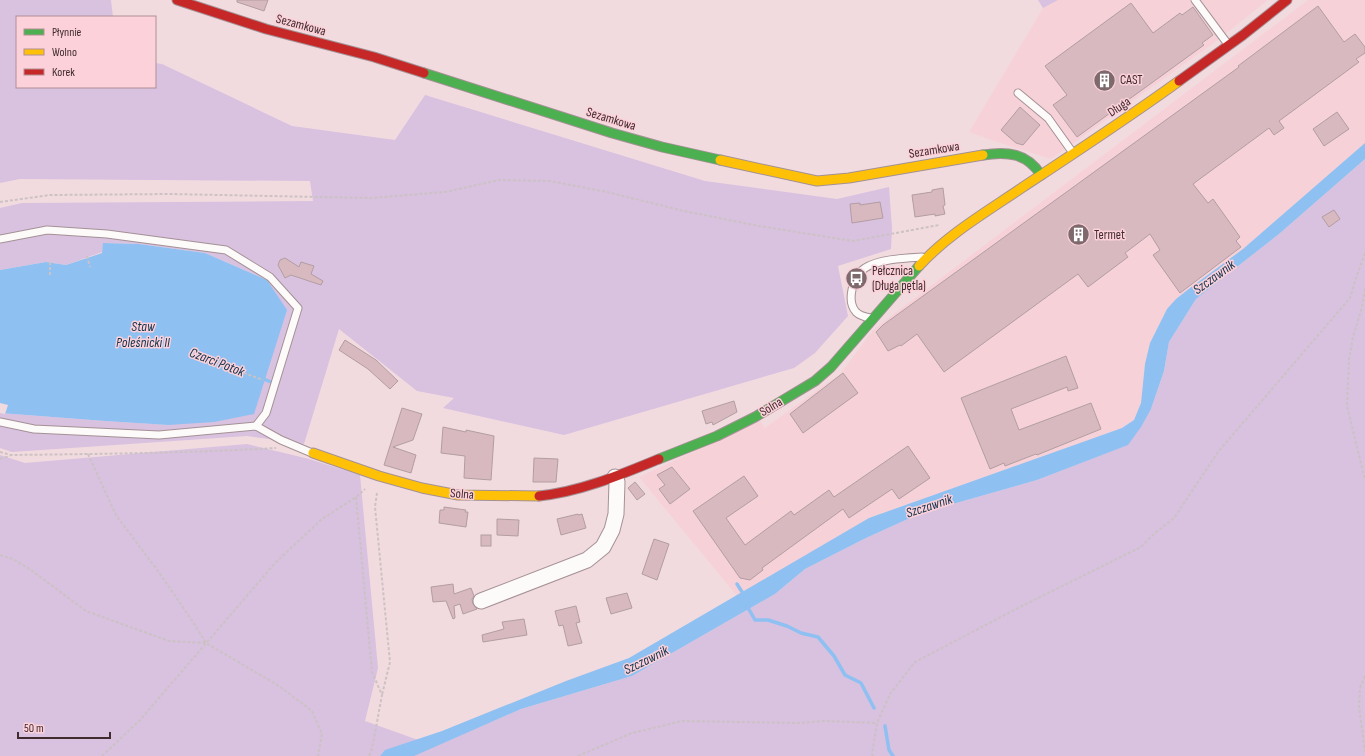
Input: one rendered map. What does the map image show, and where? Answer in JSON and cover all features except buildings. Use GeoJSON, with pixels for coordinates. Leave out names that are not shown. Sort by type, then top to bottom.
{"type":"FeatureCollection","features":[{"type":"Feature","properties":{"kind":"street","name":"Sezamkowa"},"geometry":{"type":"LineString","coordinates":[[177,0],[266,29],[374,57],[662,148],[789,176],[817,181],[849,178],[997,153],[1016,154],[1033,163],[1041,175]]}},
{"type":"Feature","properties":{"kind":"street","name":"Długa"},"geometry":{"type":"LineString","coordinates":[[928,256],[975,219],[1133,114],[1229,45],[1285,1]]}},
{"type":"Feature","properties":{"kind":"street","name":"Solna"},"geometry":{"type":"LineString","coordinates":[[313,453],[379,476],[422,488],[458,495],[538,496],[558,494],[615,477],[717,436],[755,417],[815,381],[831,367],[928,256]]}},
{"type":"Feature","properties":{"kind":"street"},"geometry":{"type":"LineString","coordinates":[[481,601],[587,560],[603,547],[612,530],[616,514],[617,482],[615,477]]}},
{"type":"Feature","properties":{"kind":"lane"},"geometry":{"type":"LineString","coordinates":[[1195,0],[1229,45]]}},
{"type":"Feature","properties":{"kind":"lane"},"geometry":{"type":"LineString","coordinates":[[1018,93],[1048,118],[1074,154]]}},
{"type":"Feature","properties":{"kind":"lane"},"geometry":{"type":"LineString","coordinates":[[0,239],[47,230],[107,234],[226,250],[270,277],[298,308],[266,413],[256,426]]}},
{"type":"Feature","properties":{"kind":"lane"},"geometry":{"type":"LineString","coordinates":[[873,318],[863,317],[856,313],[852,305],[851,294],[857,278],[864,268],[873,264],[928,256]]}},
{"type":"Feature","properties":{"kind":"lane"},"geometry":{"type":"LineString","coordinates":[[0,422],[34,429],[159,435],[256,426],[281,440],[313,453]]}},
{"type":"Feature","properties":{"kind":"path"},"geometry":{"type":"LineString","coordinates":[[0,202],[50,195],[170,194],[372,198],[445,192],[500,180],[550,181],[607,192],[684,211],[759,226],[853,241],[939,225]]}},
{"type":"Feature","properties":{"kind":"path"},"geometry":{"type":"LineString","coordinates":[[873,756],[872,754],[877,723],[890,694],[915,662],[1022,606],[1141,547],[1154,533],[1174,518],[1218,452],[1350,298],[1365,253]]}},
{"type":"Feature","properties":{"kind":"path"},"geometry":{"type":"LineString","coordinates":[[87,256],[90,267]]}},
{"type":"Feature","properties":{"kind":"path"},"geometry":{"type":"LineString","coordinates":[[50,262],[50,275]]}},
{"type":"Feature","properties":{"kind":"path"},"geometry":{"type":"LineString","coordinates":[[1365,289],[1349,360],[1346,406],[1365,480]]}},
{"type":"Feature","properties":{"kind":"path"},"geometry":{"type":"LineString","coordinates":[[225,366],[264,380]]}},
{"type":"Feature","properties":{"kind":"path"},"geometry":{"type":"LineString","coordinates":[[0,458],[11,455],[205,452],[278,448]]}},
{"type":"Feature","properties":{"kind":"path"},"geometry":{"type":"LineString","coordinates":[[0,452],[11,455]]}},
{"type":"Feature","properties":{"kind":"path"},"geometry":{"type":"LineString","coordinates":[[88,454],[116,515],[158,571],[206,643]]}},
{"type":"Feature","properties":{"kind":"path"},"geometry":{"type":"LineString","coordinates":[[102,756],[140,720],[276,562],[322,519],[356,497],[379,476]]}},
{"type":"Feature","properties":{"kind":"path"},"geometry":{"type":"LineString","coordinates":[[369,756],[372,749],[390,662],[375,507],[379,476]]}},
{"type":"Feature","properties":{"kind":"path"},"geometry":{"type":"LineString","coordinates":[[356,497],[372,672],[382,695]]}},
{"type":"Feature","properties":{"kind":"path"},"geometry":{"type":"LineString","coordinates":[[0,555],[13,559],[31,570],[86,611],[169,641],[206,643],[279,686],[312,711],[322,734],[318,756]]}},
{"type":"Feature","properties":{"kind":"path"},"geometry":{"type":"LineString","coordinates":[[1365,676],[1360,688],[1359,706],[1365,752]]}},
{"type":"Feature","properties":{"kind":"path"},"geometry":{"type":"LineString","coordinates":[[578,756],[632,733],[682,721],[825,721],[877,723]]}},
{"type":"Feature","properties":{"kind":"shaded area"},"geometry":{"type":"Polygon","coordinates":[[[0,0],[111,0],[113,16],[16,16],[16,88],[156,88],[156,63],[162,64],[292,126],[395,140],[425,95],[705,181],[837,199],[889,187],[892,228],[891,249],[838,266],[848,316],[815,353],[794,368],[564,435],[443,408],[454,398],[417,391],[339,329],[304,444],[247,436],[12,452],[0,448],[0,413],[168,425],[267,280],[205,253],[139,244],[104,243],[102,252],[66,265],[46,262],[0,270],[0,208],[22,203],[313,201],[310,181],[20,179],[0,183],[0,0]]]}},
{"type":"Feature","properties":{"kind":"shaded area"},"geometry":{"type":"Polygon","coordinates":[[[1038,0],[1058,0],[1043,8],[1038,0]]]}},
{"type":"Feature","properties":{"kind":"shaded area"},"geometry":{"type":"Polygon","coordinates":[[[1058,0],[1268,0],[1218,40],[1051,159],[969,132],[1043,8],[1058,0]]]}},
{"type":"Feature","properties":{"kind":"shaded area"},"geometry":{"type":"Polygon","coordinates":[[[1308,0],[1365,0],[1365,143],[1243,249],[1176,299],[1167,309],[1150,343],[1145,364],[1141,403],[1134,420],[1122,428],[869,518],[737,596],[639,477],[760,421],[765,428],[841,373],[874,329],[1308,0]]]}},
{"type":"Feature","properties":{"kind":"shaded area"},"geometry":{"type":"Polygon","coordinates":[[[1365,159],[1365,756],[0,756],[0,455],[25,463],[247,444],[309,459],[360,475],[378,668],[365,721],[435,746],[521,709],[632,676],[775,594],[805,569],[866,538],[921,513],[1037,480],[1127,445],[1151,409],[1164,371],[1169,342],[1196,299],[1279,234],[1365,159]]]}},
{"type":"Feature","properties":{"kind":"water","name":"Szczawnik"},"geometry":{"type":"Polygon","coordinates":[[[1365,143],[1365,159],[1279,234],[1196,299],[1169,342],[1164,371],[1151,409],[1141,427],[1128,445],[1037,480],[921,513],[866,538],[805,569],[775,594],[632,676],[521,709],[414,756],[380,756],[385,750],[442,731],[566,681],[629,658],[869,518],[1122,428],[1134,420],[1141,403],[1145,364],[1150,343],[1167,309],[1176,299],[1243,249],[1365,143]]]}},
{"type":"Feature","properties":{"kind":"water","name":"Staw Poleśnicki II"},"geometry":{"type":"Polygon","coordinates":[[[103,243],[139,244],[205,253],[267,280],[287,310],[254,414],[214,422],[168,425],[0,413],[0,270],[46,262],[66,265],[102,253],[103,243]]]}},
{"type":"Feature","properties":{"kind":"pier"},"geometry":{"type":"Polygon","coordinates":[[[0,403],[8,405],[5,414],[0,413],[0,403]]]}},
{"type":"Feature","properties":{"kind":"waterway","name":"Czarci Potok"},"geometry":{"type":"LineString","coordinates":[[261,378],[271,382]]}},
{"type":"Feature","properties":{"kind":"waterway","name":"Czarci Potok"},"geometry":{"type":"LineString","coordinates":[[737,584],[744,595]]}},
{"type":"Feature","properties":{"kind":"waterway"},"geometry":{"type":"LineString","coordinates":[[747,606],[755,620],[768,620],[787,626],[801,633],[818,637],[834,656],[845,675],[861,683],[874,708]]}},
{"type":"Feature","properties":{"kind":"waterway"},"geometry":{"type":"LineString","coordinates":[[885,726],[889,750],[893,756]]}},
{"type":"Feature","properties":{"kind":"traffic: fast"},"geometry":{"type":"LineString","coordinates":[[424,73],[612,133],[662,147],[720,160]]}},
{"type":"Feature","properties":{"kind":"traffic: fast"},"geometry":{"type":"LineString","coordinates":[[983,155],[1000,153],[1016,155],[1029,162],[1041,175]]}},
{"type":"Feature","properties":{"kind":"traffic: fast"},"geometry":{"type":"LineString","coordinates":[[659,459],[717,436],[755,417],[815,381],[831,367],[919,266]]}},
{"type":"Feature","properties":{"kind":"traffic: slow"},"geometry":{"type":"LineString","coordinates":[[919,266],[930,254],[955,233],[1121,122],[1179,81]]}},
{"type":"Feature","properties":{"kind":"traffic: slow"},"geometry":{"type":"LineString","coordinates":[[720,160],[817,181],[849,178],[983,155]]}},
{"type":"Feature","properties":{"kind":"traffic: slow"},"geometry":{"type":"LineString","coordinates":[[313,453],[379,476],[422,488],[458,495],[539,496]]}},
{"type":"Feature","properties":{"kind":"traffic: jam"},"geometry":{"type":"LineString","coordinates":[[177,0],[266,29],[374,57],[424,73]]}},
{"type":"Feature","properties":{"kind":"traffic: jam"},"geometry":{"type":"LineString","coordinates":[[1179,81],[1243,35],[1287,0]]}},
{"type":"Feature","properties":{"kind":"traffic: jam"},"geometry":{"type":"LineString","coordinates":[[539,496],[585,487],[615,477],[659,459]]}},
{"type":"Feature","properties":{"kind":"place","name":"CAST"},"geometry":{"type":"Point","coordinates":[1105,80]}},
{"type":"Feature","properties":{"kind":"place","name":"Termet"},"geometry":{"type":"Point","coordinates":[1078,235]}},
{"type":"Feature","properties":{"kind":"place","name":"Pełcznica (Długa pętla)"},"geometry":{"type":"Point","coordinates":[857,278]}}]}
